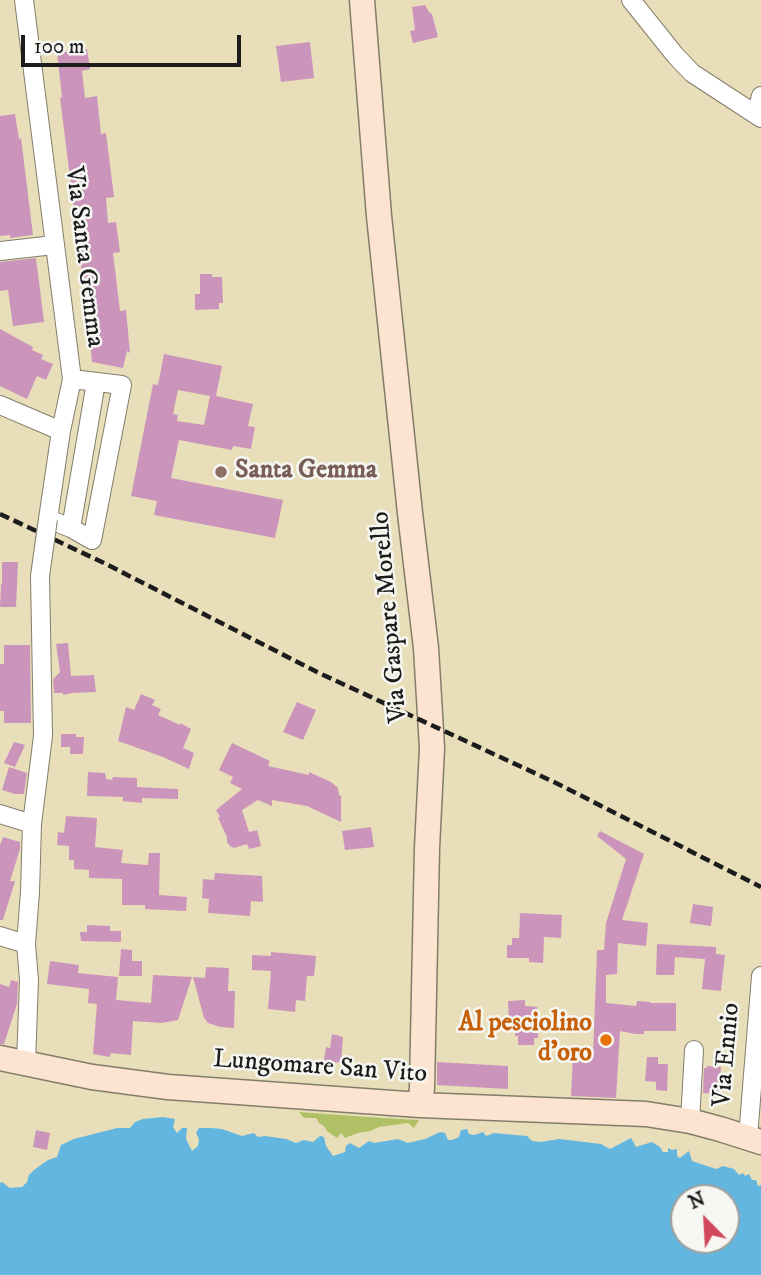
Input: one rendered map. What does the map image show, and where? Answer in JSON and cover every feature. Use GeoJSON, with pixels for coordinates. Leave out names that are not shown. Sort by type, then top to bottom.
{"type":"FeatureCollection","features":[{"type":"Feature","properties":{"kind":"street","name":"Via Santa Gemma"},"geometry":{"type":"LineString","coordinates":[[24,0],[72,379],[61,431],[40,576],[43,736],[32,824],[26,944],[29,980],[26,1063]]}},
{"type":"Feature","properties":{"kind":"street","name":"Via Gaspare Morello"},"geometry":{"type":"LineString","coordinates":[[362,0],[379,216],[426,648],[432,748],[420,1105]]}},
{"type":"Feature","properties":{"kind":"street"},"geometry":{"type":"LineString","coordinates":[[631,0],[692,73],[758,117],[761,96]]}},
{"type":"Feature","properties":{"kind":"street"},"geometry":{"type":"LineString","coordinates":[[0,251],[54,245]]}},
{"type":"Feature","properties":{"kind":"street"},"geometry":{"type":"LineString","coordinates":[[48,519],[92,540],[122,385],[72,379]]}},
{"type":"Feature","properties":{"kind":"street"},"geometry":{"type":"LineString","coordinates":[[71,528],[96,382]]}},
{"type":"Feature","properties":{"kind":"street"},"geometry":{"type":"LineString","coordinates":[[0,405],[61,431]]}},
{"type":"Feature","properties":{"kind":"street"},"geometry":{"type":"LineString","coordinates":[[0,814],[32,824]]}},
{"type":"Feature","properties":{"kind":"street"},"geometry":{"type":"LineString","coordinates":[[0,936],[26,944]]}},
{"type":"Feature","properties":{"kind":"street","name":"Via Ennio"},"geometry":{"type":"LineString","coordinates":[[755,1140],[761,976]]}},
{"type":"Feature","properties":{"kind":"street"},"geometry":{"type":"LineString","coordinates":[[690,1121],[694,1050]]}},
{"type":"Feature","properties":{"kind":"street","name":"Lungomare San Vito"},"geometry":{"type":"LineString","coordinates":[[0,1058],[92,1077],[168,1087],[420,1105],[646,1114],[690,1121],[755,1140]]}},
{"type":"Feature","properties":{"kind":"green space"},"geometry":{"type":"Polygon","coordinates":[[[299,1112],[419,1120],[414,1128],[408,1123],[379,1127],[345,1138],[341,1133],[337,1138],[316,1118],[304,1118],[299,1112]]]}},
{"type":"Feature","properties":{"kind":"water"},"geometry":{"type":"Polygon","coordinates":[[[163,1117],[175,1119],[173,1127],[177,1133],[182,1128],[187,1128],[186,1139],[192,1151],[198,1146],[196,1133],[199,1128],[211,1128],[242,1136],[254,1133],[258,1137],[286,1139],[296,1143],[304,1140],[313,1142],[320,1136],[324,1137],[333,1156],[345,1152],[350,1143],[359,1148],[369,1141],[374,1143],[398,1139],[408,1143],[440,1132],[445,1133],[448,1140],[452,1140],[459,1137],[461,1130],[467,1129],[469,1134],[474,1135],[483,1132],[486,1136],[494,1133],[527,1136],[532,1141],[540,1142],[559,1139],[601,1144],[610,1149],[631,1138],[636,1147],[652,1142],[663,1152],[668,1152],[668,1148],[677,1149],[677,1156],[680,1158],[689,1151],[692,1161],[716,1169],[723,1166],[734,1169],[739,1175],[749,1174],[758,1186],[761,1185],[761,1275],[0,1275],[0,1183],[10,1188],[22,1187],[34,1170],[57,1157],[61,1145],[117,1128],[130,1128],[135,1122],[163,1117]]]}},
{"type":"Feature","properties":{"kind":"building"},"geometry":{"type":"Polygon","coordinates":[[[425,5],[432,14],[438,37],[413,43],[410,31],[415,30],[412,7],[425,5]]]}},
{"type":"Feature","properties":{"kind":"building"},"geometry":{"type":"Polygon","coordinates":[[[310,42],[314,78],[281,82],[276,46],[310,42]]]}},
{"type":"Feature","properties":{"kind":"building"},"geometry":{"type":"Polygon","coordinates":[[[87,49],[90,69],[82,71],[85,98],[97,96],[101,134],[106,133],[114,197],[106,198],[108,223],[116,222],[120,252],[113,253],[120,311],[126,310],[130,353],[127,351],[123,368],[92,362],[89,331],[94,331],[88,296],[85,297],[60,98],[57,53],[87,49]]]}},
{"type":"Feature","properties":{"kind":"building"},"geometry":{"type":"Polygon","coordinates":[[[15,114],[19,139],[21,138],[33,235],[10,238],[10,235],[0,236],[0,116],[15,114]]]}},
{"type":"Feature","properties":{"kind":"building"},"geometry":{"type":"Polygon","coordinates":[[[36,258],[44,322],[13,326],[8,290],[0,291],[0,262],[36,258]]]}},
{"type":"Feature","properties":{"kind":"building"},"geometry":{"type":"Polygon","coordinates":[[[200,274],[222,277],[223,303],[219,303],[219,309],[195,310],[195,294],[200,294],[200,274]]]}},
{"type":"Feature","properties":{"kind":"building"},"geometry":{"type":"Polygon","coordinates":[[[0,329],[33,347],[32,350],[43,355],[41,359],[53,364],[46,380],[37,376],[27,399],[0,386],[0,329]]]}},
{"type":"Feature","properties":{"kind":"building"},"geometry":{"type":"Polygon","coordinates":[[[164,354],[222,366],[216,396],[253,404],[248,426],[255,427],[251,449],[233,446],[232,450],[179,440],[171,478],[283,500],[275,538],[154,515],[157,501],[131,496],[153,384],[158,385],[164,354]],[[178,390],[173,414],[178,415],[177,421],[204,425],[210,396],[178,390]]]}},
{"type":"Feature","properties":{"kind":"building"},"geometry":{"type":"Polygon","coordinates":[[[2,562],[18,562],[16,607],[0,607],[2,562]]]}},
{"type":"Feature","properties":{"kind":"building"},"geometry":{"type":"Polygon","coordinates":[[[68,643],[71,676],[94,675],[96,692],[63,695],[54,693],[53,679],[60,672],[56,644],[68,643]]]}},
{"type":"Feature","properties":{"kind":"building"},"geometry":{"type":"Polygon","coordinates":[[[4,645],[30,645],[31,723],[4,723],[4,711],[0,711],[0,664],[4,664],[4,645]]]}},
{"type":"Feature","properties":{"kind":"building"},"geometry":{"type":"Polygon","coordinates":[[[141,694],[155,700],[152,705],[161,709],[158,715],[191,729],[183,748],[194,753],[189,769],[118,741],[126,707],[134,710],[141,694]]]}},
{"type":"Feature","properties":{"kind":"building"},"geometry":{"type":"Polygon","coordinates":[[[297,702],[316,710],[303,740],[283,732],[297,702]]]}},
{"type":"Feature","properties":{"kind":"building"},"geometry":{"type":"Polygon","coordinates":[[[61,734],[84,737],[83,754],[70,754],[70,747],[61,747],[61,734]]]}},
{"type":"Feature","properties":{"kind":"building"},"geometry":{"type":"Polygon","coordinates":[[[14,742],[25,745],[15,767],[4,763],[14,742]]]}},
{"type":"Feature","properties":{"kind":"building"},"geometry":{"type":"Polygon","coordinates":[[[232,743],[270,761],[268,766],[309,775],[309,772],[331,782],[338,788],[341,796],[341,822],[307,806],[272,800],[272,806],[258,800],[242,810],[249,832],[257,830],[261,846],[249,849],[247,844],[234,848],[230,846],[216,810],[242,789],[230,783],[233,777],[219,770],[232,743]]]}},
{"type":"Feature","properties":{"kind":"building"},"geometry":{"type":"Polygon","coordinates":[[[9,767],[27,773],[24,794],[2,790],[9,767]]]}},
{"type":"Feature","properties":{"kind":"building"},"geometry":{"type":"Polygon","coordinates":[[[88,772],[105,773],[106,779],[112,780],[113,777],[137,778],[137,787],[178,789],[178,799],[142,798],[142,803],[123,801],[123,797],[87,796],[88,772]]]}},
{"type":"Feature","properties":{"kind":"building"},"geometry":{"type":"Polygon","coordinates":[[[66,816],[97,818],[95,847],[123,850],[121,863],[148,865],[149,853],[160,853],[159,895],[187,897],[186,911],[145,909],[145,905],[122,905],[122,879],[89,878],[89,870],[74,869],[74,860],[69,860],[69,846],[57,845],[58,832],[64,833],[66,816]]]}},
{"type":"Feature","properties":{"kind":"building"},"geometry":{"type":"Polygon","coordinates":[[[371,827],[374,847],[345,850],[342,831],[371,827]]]}},
{"type":"Feature","properties":{"kind":"building"},"geometry":{"type":"Polygon","coordinates":[[[600,831],[644,854],[622,920],[648,923],[646,946],[618,943],[617,974],[606,975],[606,1003],[636,1006],[637,1001],[676,1003],[676,1031],[644,1031],[644,1034],[635,1034],[620,1031],[616,1098],[571,1096],[573,1055],[593,1056],[597,950],[604,950],[606,923],[626,859],[597,836],[600,831]]]}},
{"type":"Feature","properties":{"kind":"building"},"geometry":{"type":"Polygon","coordinates":[[[3,837],[20,842],[20,849],[10,881],[15,881],[3,920],[0,920],[0,845],[3,837]]]}},
{"type":"Feature","properties":{"kind":"building"},"geometry":{"type":"Polygon","coordinates":[[[215,873],[262,876],[263,902],[251,901],[250,916],[208,913],[209,899],[202,898],[203,879],[214,880],[215,873]]]}},
{"type":"Feature","properties":{"kind":"building"},"geometry":{"type":"Polygon","coordinates":[[[693,904],[713,907],[711,926],[690,923],[693,904]]]}},
{"type":"Feature","properties":{"kind":"building"},"geometry":{"type":"Polygon","coordinates":[[[520,913],[562,915],[561,938],[544,937],[543,963],[529,962],[529,958],[507,958],[507,945],[512,945],[512,938],[519,938],[520,913]]]}},
{"type":"Feature","properties":{"kind":"building"},"geometry":{"type":"Polygon","coordinates":[[[87,925],[110,926],[110,931],[121,931],[121,942],[81,941],[80,932],[87,932],[87,925]]]}},
{"type":"Feature","properties":{"kind":"building"},"geometry":{"type":"Polygon","coordinates":[[[657,944],[716,947],[716,954],[725,955],[721,991],[702,989],[705,959],[675,957],[674,975],[656,975],[657,944]]]}},
{"type":"Feature","properties":{"kind":"building"},"geometry":{"type":"Polygon","coordinates":[[[121,949],[132,950],[132,961],[142,961],[142,976],[119,976],[121,949]]]}},
{"type":"Feature","properties":{"kind":"building"},"geometry":{"type":"Polygon","coordinates":[[[271,952],[316,956],[314,976],[307,976],[305,1001],[296,1000],[295,1012],[268,1009],[271,971],[252,970],[252,955],[271,956],[271,952]]]}},
{"type":"Feature","properties":{"kind":"building"},"geometry":{"type":"Polygon","coordinates":[[[50,961],[79,965],[78,973],[118,977],[116,1000],[151,1003],[153,975],[192,977],[178,1020],[162,1023],[133,1021],[131,1055],[111,1053],[110,1057],[93,1054],[97,1004],[88,1003],[89,989],[47,984],[50,961]]]}},
{"type":"Feature","properties":{"kind":"building"},"geometry":{"type":"Polygon","coordinates":[[[206,967],[229,968],[228,991],[235,991],[234,1028],[208,1023],[204,1018],[193,977],[205,978],[206,967]]]}},
{"type":"Feature","properties":{"kind":"building"},"geometry":{"type":"Polygon","coordinates":[[[11,980],[18,982],[17,1004],[4,1044],[0,1044],[0,984],[9,987],[11,980]]]}},
{"type":"Feature","properties":{"kind":"building"},"geometry":{"type":"Polygon","coordinates":[[[525,1000],[525,1006],[537,1007],[538,1038],[534,1038],[534,1045],[518,1045],[515,1026],[509,1026],[508,1001],[525,1000]]]}},
{"type":"Feature","properties":{"kind":"building"},"geometry":{"type":"Polygon","coordinates":[[[332,1034],[343,1037],[341,1063],[324,1060],[326,1047],[330,1048],[332,1034]]]}},
{"type":"Feature","properties":{"kind":"building"},"geometry":{"type":"Polygon","coordinates":[[[647,1057],[658,1057],[658,1064],[668,1064],[667,1091],[656,1090],[656,1082],[645,1081],[647,1057]]]}},
{"type":"Feature","properties":{"kind":"building"},"geometry":{"type":"Polygon","coordinates":[[[437,1062],[508,1066],[508,1089],[437,1085],[437,1062]]]}},
{"type":"Feature","properties":{"kind":"building"},"geometry":{"type":"Polygon","coordinates":[[[721,1067],[719,1094],[703,1093],[704,1068],[721,1067]]]}},
{"type":"Feature","properties":{"kind":"building"},"geometry":{"type":"Polygon","coordinates":[[[36,1130],[50,1133],[47,1150],[33,1147],[36,1130]]]}},
{"type":"Feature","properties":{"kind":"railway"},"geometry":{"type":"LineString","coordinates":[[0,514],[104,563],[317,672],[554,782],[761,887]]}},
{"type":"Feature","properties":{"kind":"place","name":"Santa Gemma"},"geometry":{"type":"Point","coordinates":[221,472]}},
{"type":"Feature","properties":{"kind":"place","name":"Al pesciolino d'oro"},"geometry":{"type":"Point","coordinates":[606,1040]}}]}
